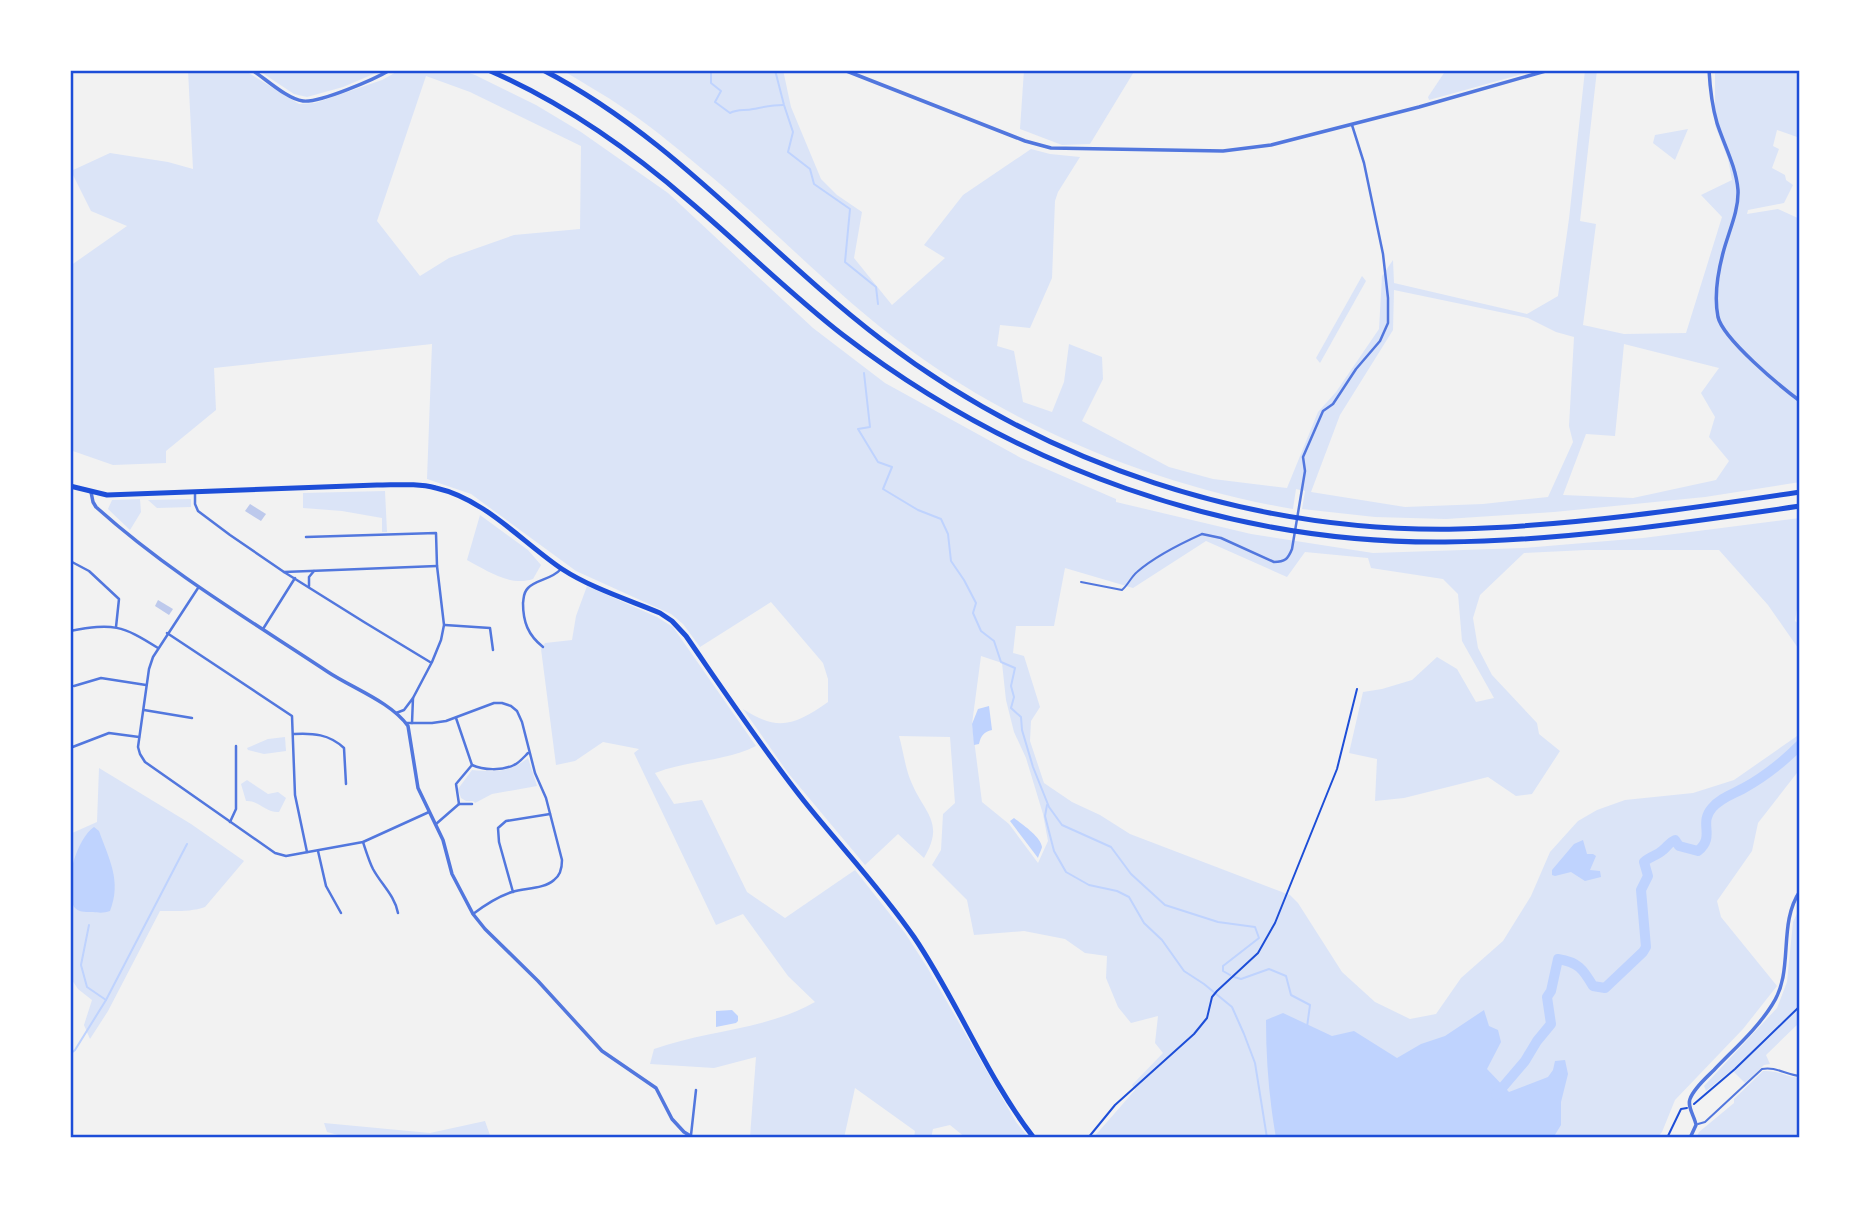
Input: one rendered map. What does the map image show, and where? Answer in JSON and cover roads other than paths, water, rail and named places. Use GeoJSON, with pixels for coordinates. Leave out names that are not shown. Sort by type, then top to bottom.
{"type":"FeatureCollection","features":[{"type":"Feature","properties":{"kind":"highway"},"geometry":{"type":"LineString","coordinates":[[488,70],[567,110],[620,146],[688,200],[820,317],[918,389],[1025,448],[1067,467],[1143,495],[1209,514],[1297,531],[1374,540],[1442,542],[1608,530],[1800,506]]}},
{"type":"Feature","properties":{"kind":"highway"},"geometry":{"type":"LineString","coordinates":[[543,70],[602,104],[665,151],[848,312],[930,374],[994,414],[1060,446],[1148,481],[1270,513],[1339,523],[1457,529],[1568,521],[1800,492]]}},
{"type":"Feature","properties":{"kind":"highway"},"geometry":{"type":"LineString","coordinates":[[70,486],[107,495],[377,485],[431,486],[460,496],[478,507],[573,576],[660,613],[672,621],[686,636],[769,756],[901,919],[940,979],[1015,1114],[1034,1138]]}},
{"type":"Feature","properties":{"kind":"street"},"geometry":{"type":"LineString","coordinates":[[252,70],[302,101],[322,97],[390,70]]}},
{"type":"Feature","properties":{"kind":"street"},"geometry":{"type":"LineString","coordinates":[[844,70],[1026,141],[1051,148],[1223,151],[1271,145],[1352,125],[1549,70]]}},
{"type":"Feature","properties":{"kind":"street"},"geometry":{"type":"LineString","coordinates":[[1709,70],[1717,122],[1736,177],[1738,197],[1717,284],[1719,319],[1734,341],[1800,401]]}},
{"type":"Feature","properties":{"kind":"street"},"geometry":{"type":"LineString","coordinates":[[1202,534],[1221,538],[1274,562],[1286,560],[1292,548],[1305,471],[1303,457],[1323,411],[1333,404],[1356,369],[1380,341],[1388,323],[1383,254],[1364,163],[1352,125]]}},
{"type":"Feature","properties":{"kind":"street"},"geometry":{"type":"LineString","coordinates":[[91,492],[96,507],[129,537],[198,587],[346,684],[396,713],[406,723],[418,788],[436,824],[453,874],[473,914],[602,1051],[656,1088],[672,1119],[692,1138]]}},
{"type":"Feature","properties":{"kind":"street"},"geometry":{"type":"LineString","coordinates":[[195,492],[198,511],[230,536],[432,662]]}},
{"type":"Feature","properties":{"kind":"street"},"geometry":{"type":"LineString","coordinates":[[306,537],[436,533],[444,625],[441,640],[413,698],[404,710],[396,713]]}},
{"type":"Feature","properties":{"kind":"street"},"geometry":{"type":"LineString","coordinates":[[72,562],[89,571],[120,599],[116,627]]}},
{"type":"Feature","properties":{"kind":"street"},"geometry":{"type":"LineString","coordinates":[[284,572],[437,566]]}},
{"type":"Feature","properties":{"kind":"street"},"geometry":{"type":"LineString","coordinates":[[543,647],[530,634],[525,623],[524,593],[530,586],[554,576],[561,568]]}},
{"type":"Feature","properties":{"kind":"street"},"geometry":{"type":"LineString","coordinates":[[309,587],[308,581],[314,570]]}},
{"type":"Feature","properties":{"kind":"street"},"geometry":{"type":"LineString","coordinates":[[263,629],[295,578]]}},
{"type":"Feature","properties":{"kind":"street"},"geometry":{"type":"LineString","coordinates":[[198,587],[153,657],[138,747],[145,761],[275,853],[286,856],[363,842],[429,812]]}},
{"type":"Feature","properties":{"kind":"street"},"geometry":{"type":"LineString","coordinates":[[444,625],[490,628],[493,650]]}},
{"type":"Feature","properties":{"kind":"street"},"geometry":{"type":"LineString","coordinates":[[70,631],[116,627],[131,631],[159,648]]}},
{"type":"Feature","properties":{"kind":"street"},"geometry":{"type":"LineString","coordinates":[[167,634],[292,716],[295,795],[307,853]]}},
{"type":"Feature","properties":{"kind":"street"},"geometry":{"type":"LineString","coordinates":[[74,686],[101,678],[147,685]]}},
{"type":"Feature","properties":{"kind":"street"},"geometry":{"type":"LineString","coordinates":[[412,723],[413,698]]}},
{"type":"Feature","properties":{"kind":"street"},"geometry":{"type":"LineString","coordinates":[[406,723],[432,723],[456,718],[494,703],[511,706],[517,711],[522,722],[529,752],[551,814],[562,860],[560,873],[551,882],[513,892],[492,901],[473,914]]}},
{"type":"Feature","properties":{"kind":"street"},"geometry":{"type":"LineString","coordinates":[[144,710],[192,718]]}},
{"type":"Feature","properties":{"kind":"street"},"geometry":{"type":"LineString","coordinates":[[456,718],[472,765]]}},
{"type":"Feature","properties":{"kind":"street"},"geometry":{"type":"LineString","coordinates":[[70,748],[109,733],[139,737]]}},
{"type":"Feature","properties":{"kind":"street"},"geometry":{"type":"LineString","coordinates":[[294,734],[319,734],[340,744],[344,748],[346,784]]}},
{"type":"Feature","properties":{"kind":"street"},"geometry":{"type":"LineString","coordinates":[[229,822],[236,808],[236,746]]}},
{"type":"Feature","properties":{"kind":"street"},"geometry":{"type":"LineString","coordinates":[[472,765],[485,769],[501,769],[514,765],[529,752]]}},
{"type":"Feature","properties":{"kind":"street"},"geometry":{"type":"LineString","coordinates":[[459,804],[456,784],[472,765]]}},
{"type":"Feature","properties":{"kind":"street"},"geometry":{"type":"LineString","coordinates":[[436,824],[459,804],[471,804]]}},
{"type":"Feature","properties":{"kind":"street"},"geometry":{"type":"LineString","coordinates":[[513,892],[499,842],[498,828],[506,821],[551,814]]}},
{"type":"Feature","properties":{"kind":"street"},"geometry":{"type":"LineString","coordinates":[[363,842],[373,869],[397,906],[398,913]]}},
{"type":"Feature","properties":{"kind":"street"},"geometry":{"type":"LineString","coordinates":[[318,851],[326,886],[341,913]]}},
{"type":"Feature","properties":{"kind":"street"},"geometry":{"type":"LineString","coordinates":[[1690,1138],[1696,1125],[1690,1098],[1773,1004],[1784,975],[1788,922],[1800,891]]}},
{"type":"Feature","properties":{"kind":"street"},"geometry":{"type":"LineString","coordinates":[[692,1138],[696,1090]]}},
{"type":"Feature","properties":{"kind":"lane"},"geometry":{"type":"LineString","coordinates":[[1081,582],[1125,589],[1135,573],[1184,542],[1202,534]]}},
{"type":"Feature","properties":{"kind":"lane"},"geometry":{"type":"LineString","coordinates":[[1696,1125],[1705,1122],[1762,1069],[1775,1069],[1788,1075],[1800,1076]]}},
{"type":"Feature","properties":{"kind":"water"},"geometry":{"type":"Polygon","coordinates":[[[989,706],[992,730],[983,734],[979,744],[974,745],[972,724],[978,709],[989,706]]]}},
{"type":"Feature","properties":{"kind":"water"},"geometry":{"type":"Polygon","coordinates":[[[1014,818],[1041,843],[1038,858],[1010,821],[1014,818]]]}},
{"type":"Feature","properties":{"kind":"water"},"geometry":{"type":"Polygon","coordinates":[[[94,827],[99,831],[114,880],[115,890],[110,911],[104,912],[79,911],[70,897],[73,863],[82,841],[94,827]]]}},
{"type":"Feature","properties":{"kind":"water"},"geometry":{"type":"Polygon","coordinates":[[[1583,840],[1587,854],[1596,856],[1590,870],[1600,871],[1601,877],[1585,881],[1571,872],[1552,875],[1552,870],[1574,844],[1583,840]]]}},
{"type":"Feature","properties":{"kind":"water"},"geometry":{"type":"Polygon","coordinates":[[[732,1010],[738,1016],[738,1021],[716,1027],[716,1011],[732,1010]]]}},
{"type":"Feature","properties":{"kind":"water"},"geometry":{"type":"Polygon","coordinates":[[[1484,1010],[1489,1026],[1498,1030],[1501,1042],[1487,1069],[1509,1092],[1548,1077],[1555,1061],[1565,1060],[1568,1074],[1561,1102],[1561,1125],[1553,1138],[1276,1138],[1268,1079],[1266,1020],[1283,1013],[1332,1036],[1354,1031],[1397,1058],[1421,1044],[1445,1036],[1484,1010]]]}},
{"type":"Feature","properties":{"kind":"waterway"},"geometry":{"type":"LineString","coordinates":[[711,70],[711,83],[721,91],[715,102],[730,113],[783,105]]}},
{"type":"Feature","properties":{"kind":"waterway"},"geometry":{"type":"LineString","coordinates":[[775,70],[793,132],[788,152],[810,169],[814,184],[850,209],[845,262],[876,287],[878,304]]}},
{"type":"Feature","properties":{"kind":"waterway"},"geometry":{"type":"LineString","coordinates":[[864,373],[870,427],[858,429],[878,462],[892,467],[883,489],[918,510],[941,519],[948,534],[951,561],[976,603],[973,613],[981,631],[994,641],[1001,662],[1015,668],[1011,686],[1014,697],[1011,708],[1021,717],[1033,767],[1049,807],[1062,825],[1111,847],[1131,874],[1165,905],[1218,922],[1255,927],[1259,938],[1223,966],[1223,971],[1230,975]]}},
{"type":"Feature","properties":{"kind":"waterway"},"geometry":{"type":"LineString","coordinates":[[1496,1095],[1525,1061],[1551,1024],[1547,997],[1551,991],[1558,959],[1579,967],[1593,986],[1605,988],[1646,947],[1641,890],[1648,876],[1644,862],[1675,840],[1679,846],[1698,851],[1706,840],[1706,819],[1715,805],[1766,774],[1800,745]]}},
{"type":"Feature","properties":{"kind":"waterway"},"geometry":{"type":"LineString","coordinates":[[1047,805],[1045,816],[1054,851],[1066,872],[1089,885],[1117,891],[1129,897],[1144,923],[1162,940],[1184,971],[1232,1007],[1255,1063],[1267,1138]]}},
{"type":"Feature","properties":{"kind":"waterway"},"geometry":{"type":"LineString","coordinates":[[70,1054],[106,1000],[187,844]]}},
{"type":"Feature","properties":{"kind":"waterway"},"geometry":{"type":"LineString","coordinates":[[89,925],[81,965],[87,987],[106,1000]]}},
{"type":"Feature","properties":{"kind":"waterway"},"geometry":{"type":"LineString","coordinates":[[1234,977],[1241,979],[1269,969],[1286,976],[1291,995],[1310,1005],[1307,1027]]}}]}
